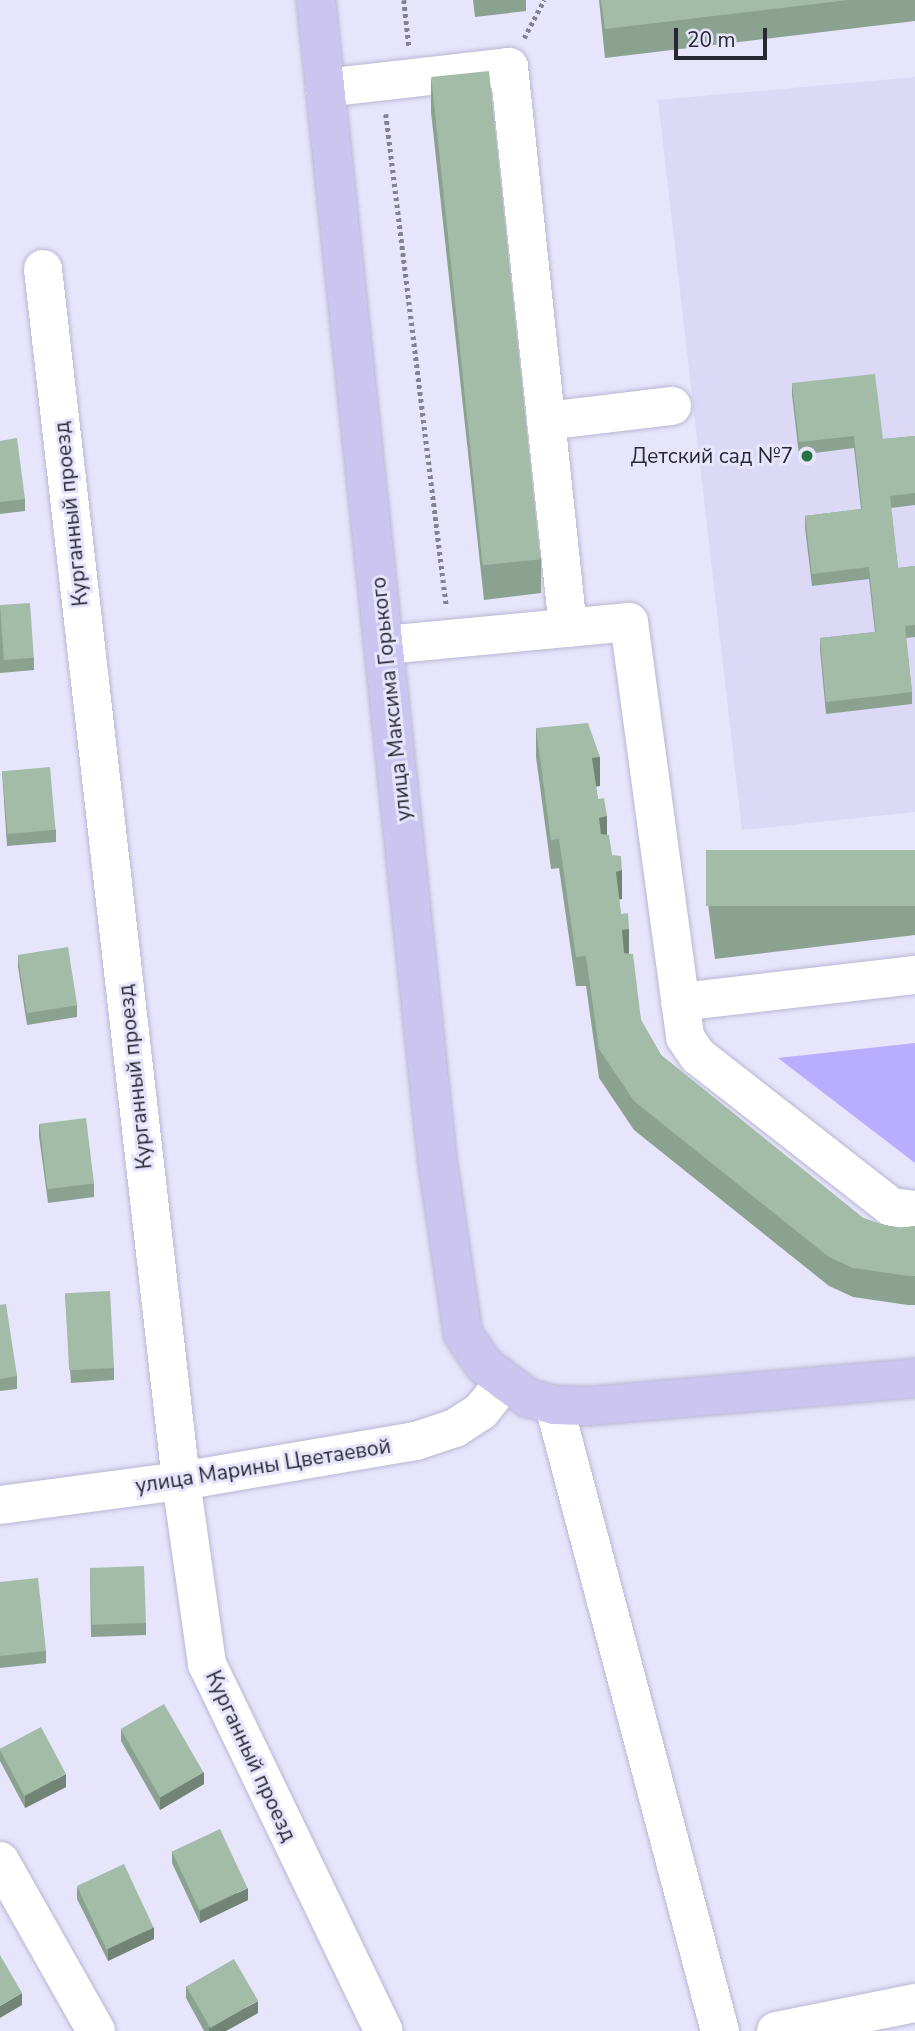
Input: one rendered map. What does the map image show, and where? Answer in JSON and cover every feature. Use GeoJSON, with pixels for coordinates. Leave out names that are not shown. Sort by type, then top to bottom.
{"type":"FeatureCollection","features":[{"type":"Feature","properties":{"kind":"main road","name":"улица Максима Горького"},"geometry":{"type":"LineString","coordinates":[[316,0],[386,645],[437,1158],[459,1313],[474,1351],[505,1381],[528,1398],[554,1405],[590,1406],[915,1378]]}},
{"type":"Feature","properties":{"kind":"street"},"geometry":{"type":"LineString","coordinates":[[325,88],[509,67],[568,628]]}},
{"type":"Feature","properties":{"kind":"street","name":"Курганный проезд"},"geometry":{"type":"LineString","coordinates":[[43,269],[181,1481],[207,1664],[383,2031]]}},
{"type":"Feature","properties":{"kind":"street"},"geometry":{"type":"LineString","coordinates":[[546,421],[671,406]]}},
{"type":"Feature","properties":{"kind":"street"},"geometry":{"type":"LineString","coordinates":[[386,645],[629,622],[685,1037],[698,1056],[891,1207],[915,1210]]}},
{"type":"Feature","properties":{"kind":"street"},"geometry":{"type":"LineString","coordinates":[[680,1002],[915,975]]}},
{"type":"Feature","properties":{"kind":"street","name":"улица Марины Цветаевой"},"geometry":{"type":"LineString","coordinates":[[0,1505],[181,1481],[416,1441],[455,1428],[481,1411],[505,1381]]}},
{"type":"Feature","properties":{"kind":"street"},"geometry":{"type":"LineString","coordinates":[[554,1405],[720,2031]]}},
{"type":"Feature","properties":{"kind":"street"},"geometry":{"type":"LineString","coordinates":[[0,1861],[96,2031]]}},
{"type":"Feature","properties":{"kind":"street"},"geometry":{"type":"LineString","coordinates":[[776,2031],[915,2004]]}},
{"type":"Feature","properties":{"kind":"path"},"geometry":{"type":"LineString","coordinates":[[404,0],[397,80],[450,639]]}},
{"type":"Feature","properties":{"kind":"path"},"geometry":{"type":"LineString","coordinates":[[509,67],[544,1]]}},
{"type":"Feature","properties":{"kind":"shaded area","name":"Детский сад №7"},"geometry":{"type":"Polygon","coordinates":[[[915,77],[915,812],[742,830],[658,100],[915,77]]]}},
{"type":"Feature","properties":{"kind":"shaded area"},"geometry":{"type":"Polygon","coordinates":[[[915,1043],[915,1163],[778,1058],[915,1043]]]}},
{"type":"Feature","properties":{"kind":"building"},"geometry":{"type":"Polygon","coordinates":[[[601,0],[848,0],[605,29],[601,0]]]}},
{"type":"Feature","properties":{"kind":"building"},"geometry":{"type":"Polygon","coordinates":[[[489,71],[540,559],[483,565],[431,77],[489,71]]]}},
{"type":"Feature","properties":{"kind":"building"},"geometry":{"type":"Polygon","coordinates":[[[875,374],[883,439],[915,436],[915,493],[890,496],[898,568],[915,566],[915,625],[905,626],[912,692],[826,702],[820,638],[876,632],[869,567],[812,574],[805,516],[862,509],[854,436],[799,442],[792,383],[875,374]]]}},
{"type":"Feature","properties":{"kind":"building"},"geometry":{"type":"Polygon","coordinates":[[[17,438],[25,499],[0,502],[0,441],[17,438]]]}},
{"type":"Feature","properties":{"kind":"building"},"geometry":{"type":"Polygon","coordinates":[[[30,603],[34,658],[4,660],[0,605],[30,603]]]}},
{"type":"Feature","properties":{"kind":"building"},"geometry":{"type":"Polygon","coordinates":[[[588,723],[600,757],[592,758],[598,799],[604,798],[607,816],[599,818],[601,834],[609,835],[612,855],[621,856],[622,870],[616,872],[621,914],[628,913],[629,929],[622,930],[624,953],[633,954],[641,1020],[661,1055],[863,1218],[899,1228],[915,1226],[915,1276],[853,1268],[829,1257],[634,1101],[599,1049],[586,956],[576,957],[559,839],[551,840],[536,728],[588,723]]]}},
{"type":"Feature","properties":{"kind":"building"},"geometry":{"type":"Polygon","coordinates":[[[50,767],[55,830],[8,834],[2,771],[50,767]]]}},
{"type":"Feature","properties":{"kind":"building"},"geometry":{"type":"Polygon","coordinates":[[[706,850],[915,850],[915,906],[706,906],[706,850]]]}},
{"type":"Feature","properties":{"kind":"building"},"geometry":{"type":"Polygon","coordinates":[[[68,947],[77,1005],[27,1013],[18,955],[68,947]]]}},
{"type":"Feature","properties":{"kind":"building"},"geometry":{"type":"Polygon","coordinates":[[[86,1118],[94,1184],[47,1189],[39,1124],[86,1118]]]}},
{"type":"Feature","properties":{"kind":"building"},"geometry":{"type":"Polygon","coordinates":[[[110,1291],[114,1368],[69,1370],[65,1293],[110,1291]]]}},
{"type":"Feature","properties":{"kind":"building"},"geometry":{"type":"Polygon","coordinates":[[[6,1304],[17,1376],[0,1379],[0,1305],[6,1304]]]}},
{"type":"Feature","properties":{"kind":"building"},"geometry":{"type":"Polygon","coordinates":[[[144,1566],[146,1623],[92,1625],[90,1568],[144,1566]]]}},
{"type":"Feature","properties":{"kind":"building"},"geometry":{"type":"Polygon","coordinates":[[[38,1578],[46,1651],[0,1656],[0,1582],[38,1578]]]}},
{"type":"Feature","properties":{"kind":"building"},"geometry":{"type":"Polygon","coordinates":[[[164,1704],[204,1772],[160,1797],[121,1729],[164,1704]]]}},
{"type":"Feature","properties":{"kind":"building"},"geometry":{"type":"Polygon","coordinates":[[[41,1727],[66,1774],[24,1796],[0,1749],[41,1727]]]}},
{"type":"Feature","properties":{"kind":"building"},"geometry":{"type":"Polygon","coordinates":[[[220,1829],[247,1888],[199,1910],[172,1851],[220,1829]]]}},
{"type":"Feature","properties":{"kind":"building"},"geometry":{"type":"Polygon","coordinates":[[[124,1864],[154,1927],[106,1949],[77,1886],[124,1864]]]}},
{"type":"Feature","properties":{"kind":"building"},"geometry":{"type":"Polygon","coordinates":[[[0,1955],[22,1993],[0,2006],[0,1955]]]}},
{"type":"Feature","properties":{"kind":"building"},"geometry":{"type":"Polygon","coordinates":[[[234,1959],[258,2001],[210,2028],[186,1986],[234,1959]]]}},
{"type":"Feature","properties":{"kind":"place","name":"Детский сад №7"},"geometry":{"type":"Point","coordinates":[807,456]}}]}
